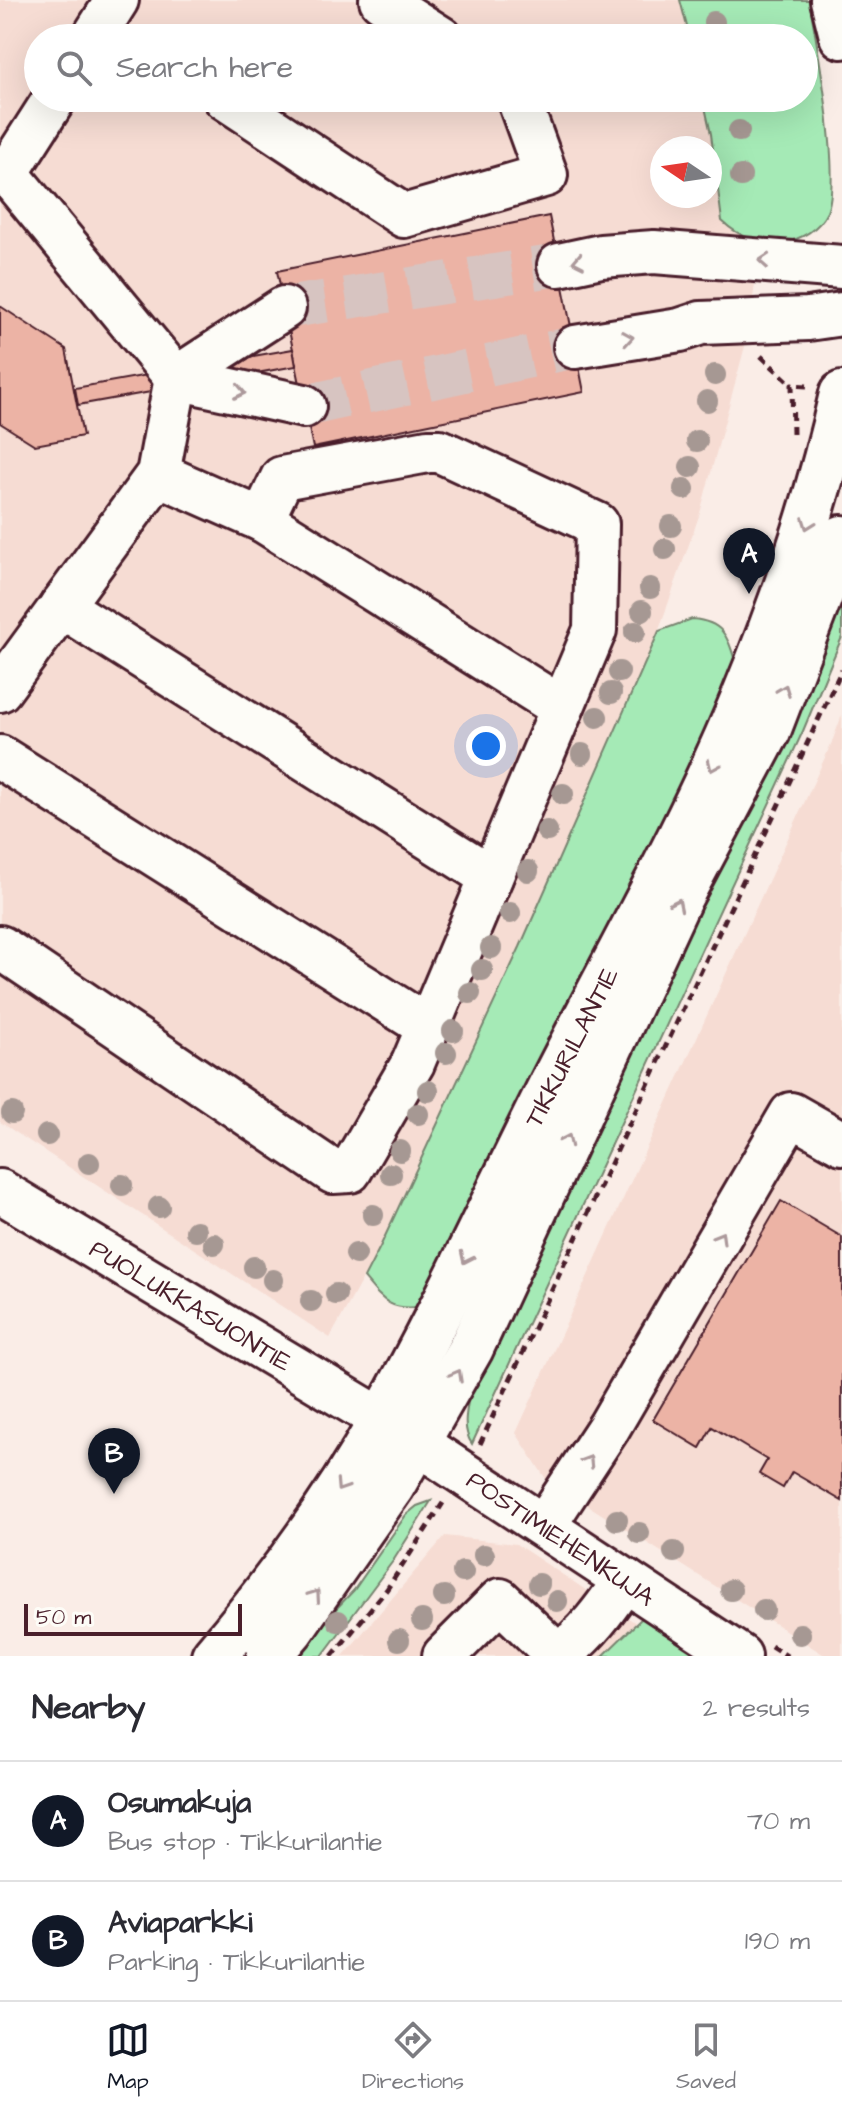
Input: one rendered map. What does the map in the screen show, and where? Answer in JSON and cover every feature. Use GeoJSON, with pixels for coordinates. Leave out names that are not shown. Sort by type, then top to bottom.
{"type":"FeatureCollection","features":[{"type":"Feature","properties":{"kind":"main road"},"geometry":{"type":"LineString","coordinates":[[833,0],[842,36]]}},
{"type":"Feature","properties":{"kind":"main road","name":"TIKKURILANTIE"},"geometry":{"type":"LineString","coordinates":[[214,1656],[281,1574],[382,1420],[446,1301],[506,1174],[706,782],[738,712],[815,503],[842,394]]}},
{"type":"Feature","properties":{"kind":"main road","name":"TIKKURILANTIE"},"geometry":{"type":"LineString","coordinates":[[269,1656],[291,1630],[392,1486],[471,1348],[680,897],[768,731],[842,538]]}},
{"type":"Feature","properties":{"kind":"street"},"geometry":{"type":"LineString","coordinates":[[381,0],[419,24]]}},
{"type":"Feature","properties":{"kind":"street"},"geometry":{"type":"LineString","coordinates":[[46,112],[7,173],[176,378],[304,406]]}},
{"type":"Feature","properties":{"kind":"street"},"geometry":{"type":"LineString","coordinates":[[246,112],[404,216],[546,175],[523,112]]}},
{"type":"Feature","properties":{"kind":"street"},"geometry":{"type":"LineString","coordinates":[[559,265],[601,256],[654,252],[842,267]]}},
{"type":"Feature","properties":{"kind":"street"},"geometry":{"type":"LineString","coordinates":[[0,690],[158,474],[176,378],[284,308]]}},
{"type":"Feature","properties":{"kind":"street"},"geometry":{"type":"LineString","coordinates":[[575,347],[680,330],[701,323],[808,319],[842,314]]}},
{"type":"Feature","properties":{"kind":"street"},"geometry":{"type":"LineString","coordinates":[[0,947],[333,1172],[350,1171],[413,1063],[595,630],[597,524],[440,451],[282,478],[262,520]]}},
{"type":"Feature","properties":{"kind":"street"},"geometry":{"type":"LineString","coordinates":[[158,474],[262,520],[562,708]]}},
{"type":"Feature","properties":{"kind":"street"},"geometry":{"type":"LineString","coordinates":[[61,606],[491,877]]}},
{"type":"Feature","properties":{"kind":"street"},"geometry":{"type":"LineString","coordinates":[[0,757],[428,1027]]}},
{"type":"Feature","properties":{"kind":"street"},"geometry":{"type":"LineString","coordinates":[[544,1526],[609,1427],[791,1114],[842,1143]]}},
{"type":"Feature","properties":{"kind":"street","name":"PUOLUKKASUONTIE"},"geometry":{"type":"LineString","coordinates":[[0,1191],[382,1420]]}},
{"type":"Feature","properties":{"kind":"street","name":"POSTIMIEHENKUJA"},"geometry":{"type":"LineString","coordinates":[[382,1420],[731,1653]]}},
{"type":"Feature","properties":{"kind":"street"},"geometry":{"type":"LineString","coordinates":[[444,1656],[500,1600],[557,1656],[571,1647],[599,1619],[625,1580]]}},
{"type":"Feature","properties":{"kind":"path"},"geometry":{"type":"LineString","coordinates":[[332,1656],[387,1589],[476,1452],[842,669]]}},
{"type":"Feature","properties":{"kind":"shaded area"},"geometry":{"type":"Polygon","coordinates":[[[0,0],[724,0],[730,24],[24,24],[24,112],[749,112],[758,262],[748,335],[700,513],[649,658],[520,947],[380,1247],[330,1338],[0,1122],[0,0]]]}},
{"type":"Feature","properties":{"kind":"shaded area"},"geometry":{"type":"Polygon","coordinates":[[[842,715],[842,1656],[826,1656],[546,1479],[516,1433],[842,715]]]}},
{"type":"Feature","properties":{"kind":"shaded area"},"geometry":{"type":"Polygon","coordinates":[[[445,1536],[516,1544],[686,1656],[343,1656],[445,1536]]]}},
{"type":"Feature","properties":{"kind":"green space"},"geometry":{"type":"Polygon","coordinates":[[[680,0],[809,0],[813,24],[686,24],[680,0]]]}},
{"type":"Feature","properties":{"kind":"green space"},"geometry":{"type":"Polygon","coordinates":[[[818,52],[832,170],[827,212],[819,224],[790,241],[765,242],[736,232],[722,221],[722,136],[711,136],[706,112],[818,112],[818,52]]]}},
{"type":"Feature","properties":{"kind":"green space"},"geometry":{"type":"Polygon","coordinates":[[[842,585],[842,637],[803,731],[472,1444],[466,1425],[470,1391],[842,585]]]}},
{"type":"Feature","properties":{"kind":"green space"},"geometry":{"type":"Polygon","coordinates":[[[692,619],[713,624],[724,634],[738,670],[425,1306],[404,1308],[389,1303],[364,1278],[520,947],[659,631],[692,619]]]}},
{"type":"Feature","properties":{"kind":"green space"},"geometry":{"type":"Polygon","coordinates":[[[431,1501],[393,1561],[322,1656],[291,1656],[354,1590],[406,1515],[417,1506],[431,1501]]]}},
{"type":"Feature","properties":{"kind":"green space"},"geometry":{"type":"Polygon","coordinates":[[[645,1615],[703,1656],[603,1656],[645,1615]]]}},
{"type":"Feature","properties":{"kind":"building"},"geometry":{"type":"Polygon","coordinates":[[[549,216],[584,392],[313,448],[277,271],[549,216]]]}},
{"type":"Feature","properties":{"kind":"building"},"geometry":{"type":"Polygon","coordinates":[[[0,306],[66,349],[83,436],[35,445],[0,423],[0,306]]]}},
{"type":"Feature","properties":{"kind":"building"},"geometry":{"type":"Polygon","coordinates":[[[293,349],[296,366],[78,405],[75,388],[293,349]]]}},
{"type":"Feature","properties":{"kind":"building"},"geometry":{"type":"Polygon","coordinates":[[[781,1201],[842,1237],[842,1501],[792,1472],[783,1488],[759,1474],[767,1460],[712,1427],[700,1448],[653,1420],[781,1201]]]}},
{"type":"Feature","properties":{"kind":"tunnel"},"geometry":{"type":"LineString","coordinates":[[284,308],[559,265]]}},
{"type":"Feature","properties":{"kind":"tunnel"},"geometry":{"type":"LineString","coordinates":[[304,406],[575,347]]}},
{"type":"Feature","properties":{"kind":"place","name":"Osumakuja"},"geometry":{"type":"Point","coordinates":[749,594]}},
{"type":"Feature","properties":{"kind":"place","name":"Aviaparkki"},"geometry":{"type":"Point","coordinates":[114,1494]}}]}
